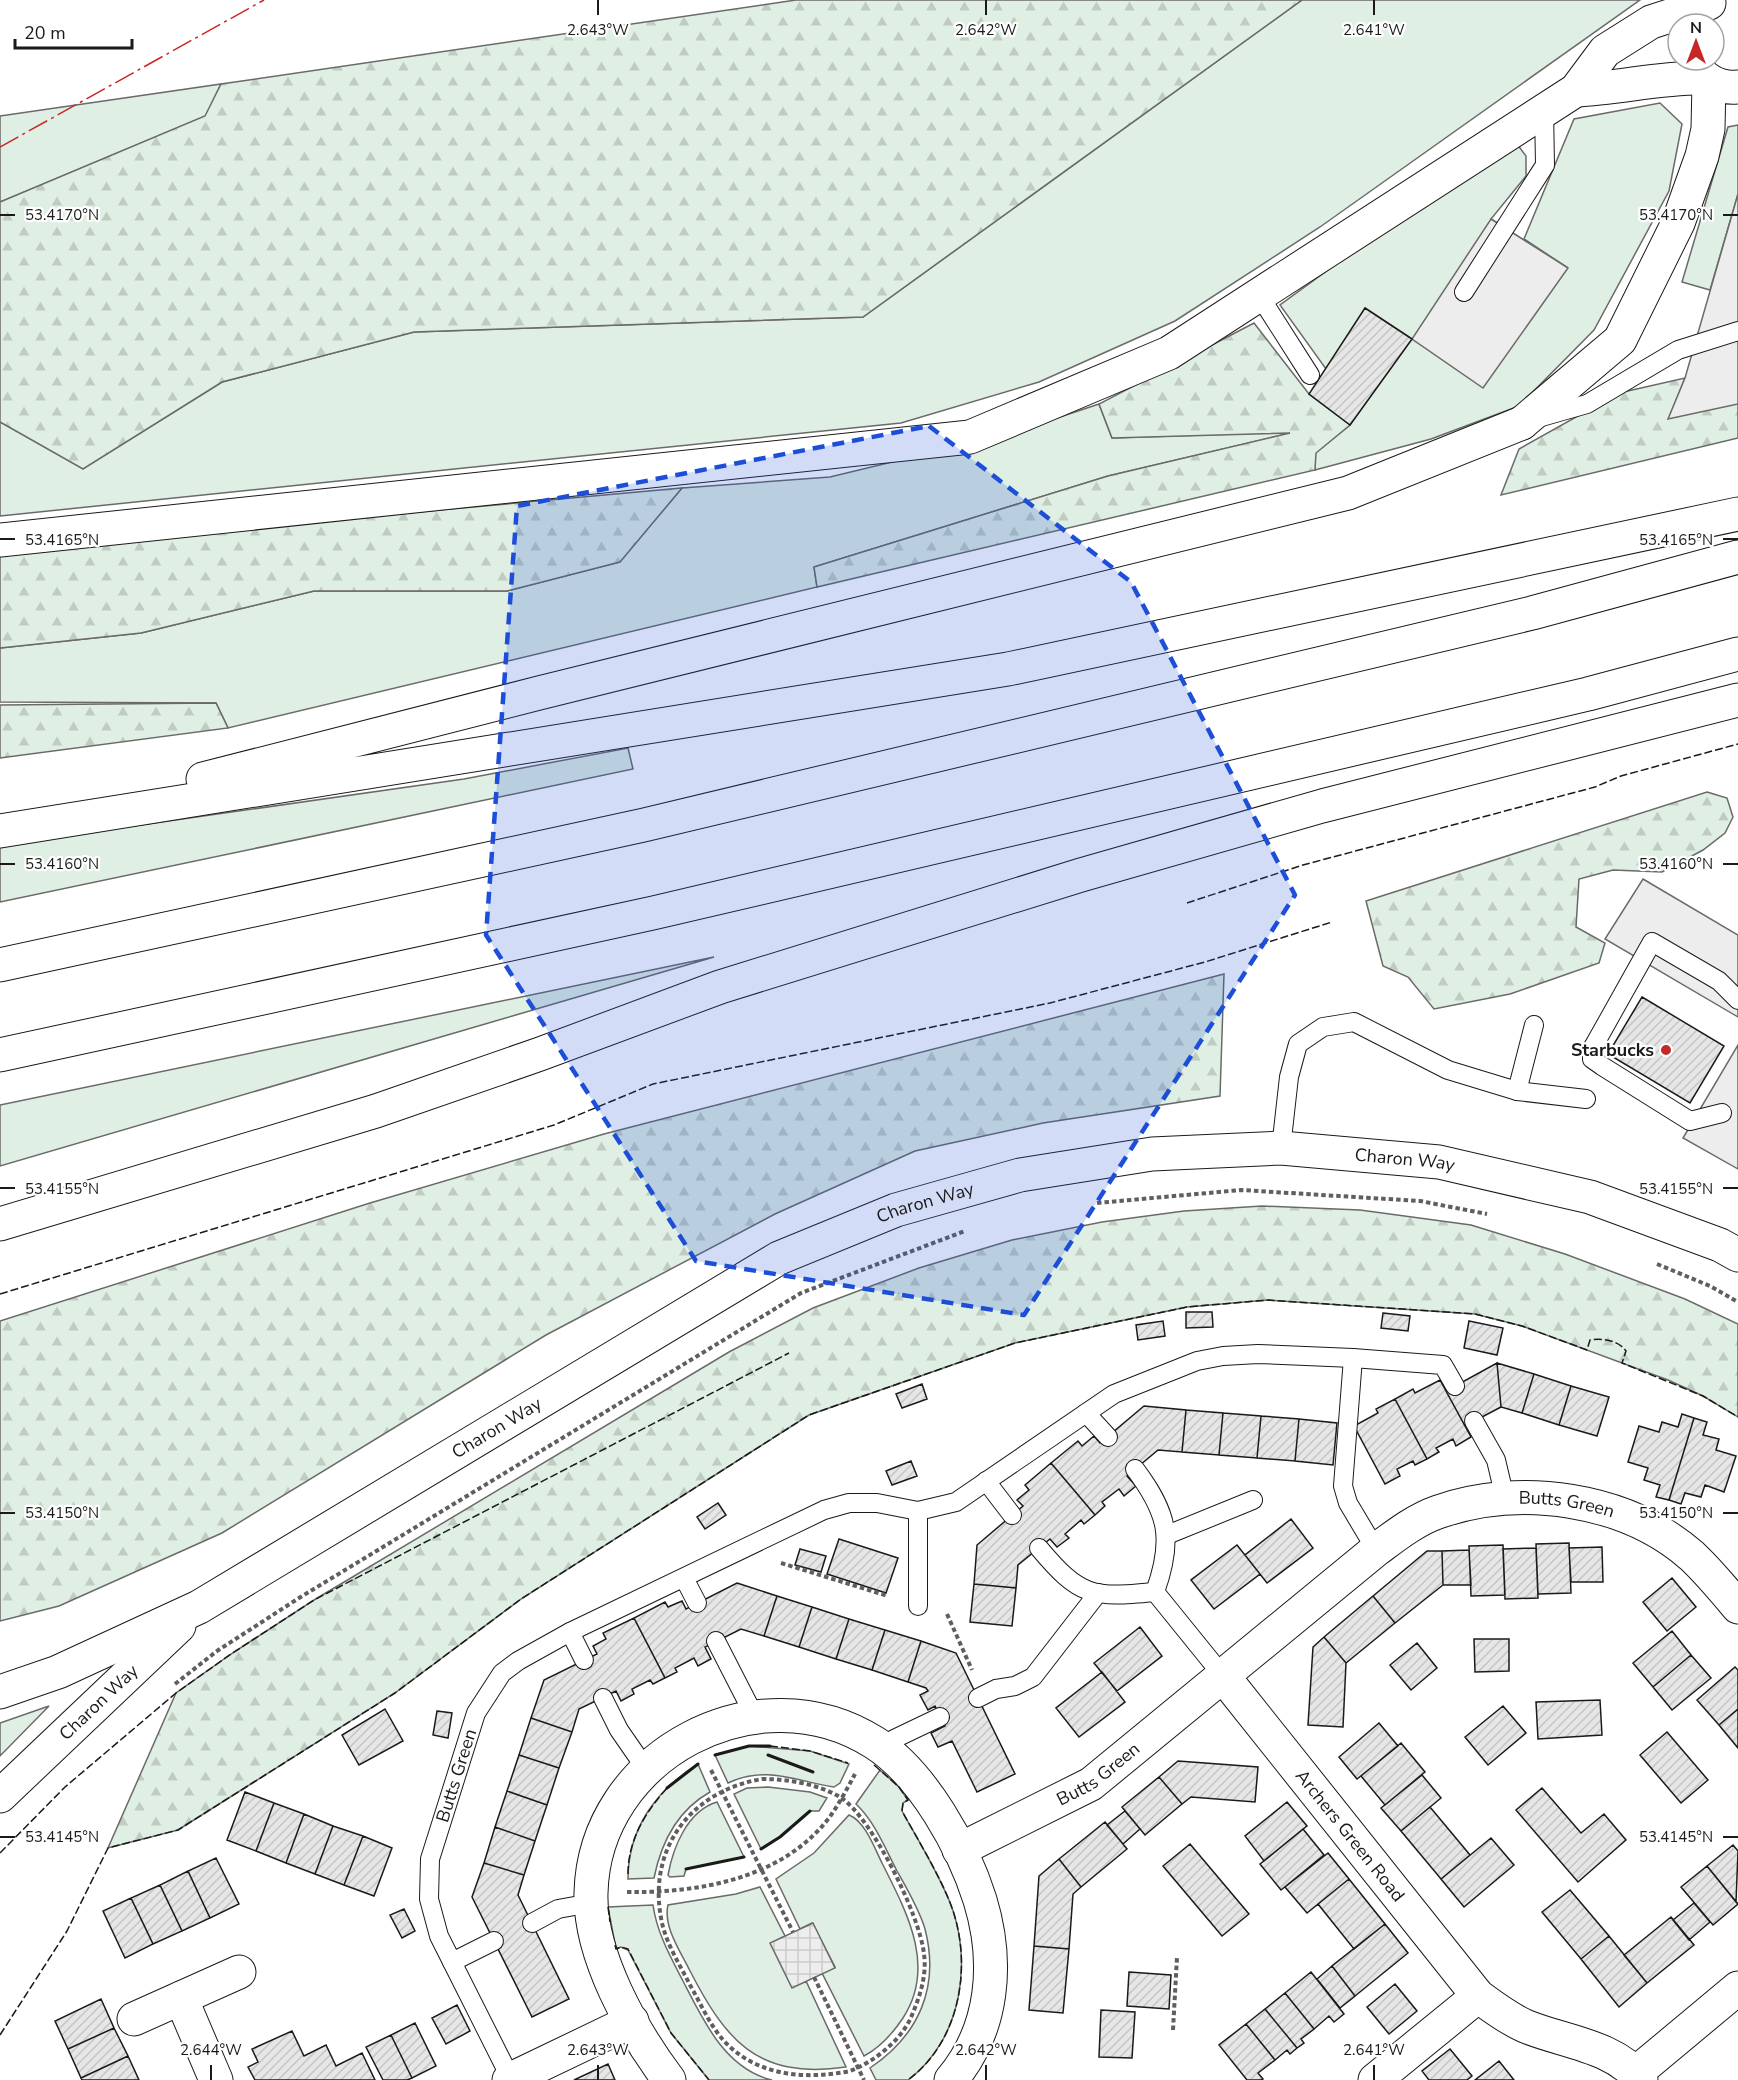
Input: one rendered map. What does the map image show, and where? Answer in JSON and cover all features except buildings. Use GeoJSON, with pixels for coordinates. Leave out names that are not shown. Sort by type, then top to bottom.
{"type":"FeatureCollection","features":[{"type":"Feature","properties":{"kind":"main road"},"geometry":{"type":"LineString","coordinates":[[0,540],[970,437],[1169,353],[1576,90],[1605,51],[1614,45],[1651,22],[1708,5]]}},
{"type":"Feature","properties":{"kind":"main road"},"geometry":{"type":"LineString","coordinates":[[4,831],[551,690],[1348,493],[1522,423],[1620,340],[1678,223],[1702,156],[1708,129],[1711,76],[1681,77],[1612,88],[1576,90]]}},
{"type":"Feature","properties":{"kind":"main road"},"geometry":{"type":"LineString","coordinates":[[4,831],[1008,669],[1738,514]]}},
{"type":"Feature","properties":{"kind":"main road"},"geometry":{"type":"LineString","coordinates":[[0,965],[644,825],[1521,616],[1738,557]]}},
{"type":"Feature","properties":{"kind":"main road"},"geometry":{"type":"LineString","coordinates":[[0,1055],[653,913],[1588,694],[1738,654]]}},
{"type":"Feature","properties":{"kind":"main road"},"geometry":{"type":"LineString","coordinates":[[0,1224],[376,1111],[540,1054],[720,987],[1070,878],[1322,806],[1738,700]]}},
{"type":"Feature","properties":{"kind":"main road","name":"Charon Way"},"geometry":{"type":"LineString","coordinates":[[0,1692],[58,1672],[199,1608],[779,1258],[896,1210],[1020,1175],[1152,1154],[1281,1148],[1439,1162],[1590,1197],[1720,1245],[1738,1255]]}},
{"type":"Feature","properties":{"kind":"main road","name":"Butts Green"},"geometry":{"type":"LineString","coordinates":[[959,1850],[1091,1784],[1376,1550],[1413,1524],[1437,1512],[1462,1504],[1505,1498],[1576,1502],[1624,1517],[1668,1539],[1691,1556],[1738,1607]]}},
{"type":"Feature","properties":{"kind":"main road","name":"Charon Way"},"geometry":{"type":"LineString","coordinates":[[0,1796],[199,1608]]}},
{"type":"Feature","properties":{"kind":"main road","name":"Archers Green Road"},"geometry":{"type":"LineString","coordinates":[[1223,1676],[1478,1995],[1510,2019],[1611,2056],[1639,2077]]}},
{"type":"Feature","properties":{"kind":"main road"},"geometry":{"type":"LineString","coordinates":[[669,2080],[651,2056],[632,2022],[601,1953],[591,1898],[594,1862],[614,1809],[646,1769],[694,1735],[725,1722],[755,1716],[789,1716],[823,1722],[878,1745],[912,1776],[925,1792],[959,1850],[985,1918],[991,1953],[990,1992],[981,2029],[962,2067],[951,2080]]}},
{"type":"Feature","properties":{"kind":"main road"},"geometry":{"type":"LineString","coordinates":[[134,2019],[239,1972]]}},
{"type":"Feature","properties":{"kind":"main road"},"geometry":{"type":"LineString","coordinates":[[1639,2077],[1738,1988]]}},
{"type":"Feature","properties":{"kind":"main road"},"geometry":{"type":"LineString","coordinates":[[1375,2080],[1478,1995]]}},
{"type":"Feature","properties":{"kind":"main road"},"geometry":{"type":"LineString","coordinates":[[181,1998],[216,2080]]}},
{"type":"Feature","properties":{"kind":"main road"},"geometry":{"type":"LineString","coordinates":[[510,2080],[632,2022]]}},
{"type":"Feature","properties":{"kind":"lane"},"geometry":{"type":"LineString","coordinates":[[1464,292],[1545,165],[1544,110]]}},
{"type":"Feature","properties":{"kind":"lane"},"geometry":{"type":"LineString","coordinates":[[1259,295],[1310,375]]}},
{"type":"Feature","properties":{"kind":"lane"},"geometry":{"type":"LineString","coordinates":[[1522,423],[1587,404],[1678,350],[1738,331]]}},
{"type":"Feature","properties":{"kind":"lane"},"geometry":{"type":"LineString","coordinates":[[1722,1113],[1690,1121],[1592,1059],[1592,1049],[1652,942],[1719,981],[1738,1000]]}},
{"type":"Feature","properties":{"kind":"lane"},"geometry":{"type":"LineString","coordinates":[[1281,1148],[1289,1077],[1298,1044],[1323,1027],[1354,1022],[1448,1070],[1517,1091],[1586,1099]]}},
{"type":"Feature","properties":{"kind":"lane"},"geometry":{"type":"LineString","coordinates":[[1517,1091],[1534,1025]]}},
{"type":"Feature","properties":{"kind":"lane","name":"Butts Green"},"geometry":{"type":"LineString","coordinates":[[510,2080],[433,1918],[428,1879],[430,1859],[476,1713],[502,1673],[518,1661],[570,1632],[824,1510],[849,1503],[877,1503],[918,1511],[956,1502],[1114,1394],[1206,1359],[1258,1354],[1443,1365],[1455,1386]]}},
{"type":"Feature","properties":{"kind":"lane"},"geometry":{"type":"LineString","coordinates":[[1353,1358],[1343,1486],[1348,1503],[1376,1550]]}},
{"type":"Feature","properties":{"kind":"lane"},"geometry":{"type":"LineString","coordinates":[[1086,1413],[1108,1437]]}},
{"type":"Feature","properties":{"kind":"lane","name":"Butts Green"},"geometry":{"type":"LineString","coordinates":[[1474,1421],[1496,1460],[1505,1498]]}},
{"type":"Feature","properties":{"kind":"lane"},"geometry":{"type":"LineString","coordinates":[[1135,1469],[1157,1501],[1167,1535],[1164,1564],[1155,1592]]}},
{"type":"Feature","properties":{"kind":"lane"},"geometry":{"type":"LineString","coordinates":[[986,1481],[1012,1515]]}},
{"type":"Feature","properties":{"kind":"lane"},"geometry":{"type":"LineString","coordinates":[[1167,1535],[1253,1500]]}},
{"type":"Feature","properties":{"kind":"lane"},"geometry":{"type":"LineString","coordinates":[[918,1511],[918,1606]]}},
{"type":"Feature","properties":{"kind":"lane"},"geometry":{"type":"LineString","coordinates":[[1039,1548],[1061,1574],[1079,1589],[1098,1593],[1155,1592]]}},
{"type":"Feature","properties":{"kind":"lane"},"geometry":{"type":"LineString","coordinates":[[684,1578],[697,1603]]}},
{"type":"Feature","properties":{"kind":"lane"},"geometry":{"type":"LineString","coordinates":[[1155,1592],[1223,1676]]}},
{"type":"Feature","properties":{"kind":"lane"},"geometry":{"type":"LineString","coordinates":[[981,1697],[996,1689],[1015,1686],[1033,1677],[1098,1593]]}},
{"type":"Feature","properties":{"kind":"lane"},"geometry":{"type":"LineString","coordinates":[[570,1632],[584,1660]]}},
{"type":"Feature","properties":{"kind":"lane"},"geometry":{"type":"LineString","coordinates":[[717,1641],[755,1716]]}},
{"type":"Feature","properties":{"kind":"lane"},"geometry":{"type":"LineString","coordinates":[[603,1698],[619,1730],[646,1769]]}},
{"type":"Feature","properties":{"kind":"lane"},"geometry":{"type":"LineString","coordinates":[[878,1745],[940,1716]]}},
{"type":"Feature","properties":{"kind":"lane"},"geometry":{"type":"LineString","coordinates":[[532,1923],[558,1909],[591,1898]]}},
{"type":"Feature","properties":{"kind":"lane"},"geometry":{"type":"LineString","coordinates":[[452,1962],[494,1941]]}},
{"type":"Feature","properties":{"kind":"path"},"geometry":{"type":"LineString","coordinates":[[1093,1203],[1241,1190],[1420,1201],[1499,1216]]}},
{"type":"Feature","properties":{"kind":"path"},"geometry":{"type":"LineString","coordinates":[[299,1598],[801,1293],[969,1230]]}},
{"type":"Feature","properties":{"kind":"path"},"geometry":{"type":"LineString","coordinates":[[1655,1263],[1710,1286],[1738,1302]]}},
{"type":"Feature","properties":{"kind":"path"},"geometry":{"type":"LineString","coordinates":[[741,1550],[947,1614],[981,1697]]}},
{"type":"Feature","properties":{"kind":"path"},"geometry":{"type":"LineString","coordinates":[[694,1735],[793,1932]]}},
{"type":"Feature","properties":{"kind":"path"},"geometry":{"type":"LineString","coordinates":[[591,1898],[704,1887],[762,1870],[812,1837],[829,1818],[878,1745]]}},
{"type":"Feature","properties":{"kind":"path"},"geometry":{"type":"LineString","coordinates":[[783,1779],[827,1790],[842,1798],[857,1811],[874,1837],[912,1909],[925,1955],[924,1981],[910,2021],[896,2040],[858,2068],[824,2079],[803,2079],[762,2070],[742,2058],[725,2042],[710,2022],[670,1947],[662,1925],[659,1892],[666,1851],[676,1831],[703,1802],[722,1790],[742,1783],[783,1779]]}},
{"type":"Feature","properties":{"kind":"path"},"geometry":{"type":"LineString","coordinates":[[1173,2030],[1178,1957]]}},
{"type":"Feature","properties":{"kind":"path"},"geometry":{"type":"LineString","coordinates":[[814,1977],[864,2080]]}},
{"type":"Feature","properties":{"kind":"highlighted area"},"geometry":{"type":"Polygon","coordinates":[[[929,426],[1131,582],[1295,895],[1024,1315],[696,1261],[486,935],[517,506],[929,426]]]}},
{"type":"Feature","properties":{"kind":"green space"},"geometry":{"type":"Polygon","coordinates":[[[796,0],[1302,0],[863,317],[414,332],[222,382],[83,469],[0,422],[0,202],[205,116],[221,84],[796,0]]]}},
{"type":"Feature","properties":{"kind":"green space"},"geometry":{"type":"Polygon","coordinates":[[[1302,0],[1640,0],[1320,227],[1175,321],[1039,382],[901,423],[0,516],[0,422],[83,469],[222,382],[414,332],[863,317],[1302,0]]]}},
{"type":"Feature","properties":{"kind":"green space"},"geometry":{"type":"Polygon","coordinates":[[[221,84],[206,116],[0,202],[0,116],[221,84]]]}},
{"type":"Feature","properties":{"kind":"green space"},"geometry":{"type":"Polygon","coordinates":[[[1660,103],[1682,124],[1669,191],[1594,330],[1519,406],[1431,439],[1315,470],[1315,453],[1350,425],[1412,339],[1365,308],[1326,369],[1280,305],[1498,146],[1517,144],[1526,156],[1526,176],[1491,219],[1568,268],[1524,239],[1574,119],[1660,103]]]}},
{"type":"Feature","properties":{"kind":"green space"},"geometry":{"type":"Polygon","coordinates":[[[1738,125],[1738,194],[1710,290],[1682,282],[1728,127],[1738,125]]]}},
{"type":"Feature","properties":{"kind":"green space"},"geometry":{"type":"Polygon","coordinates":[[[1254,323],[1309,394],[1350,425],[1316,453],[1315,470],[817,587],[814,567],[1108,476],[1290,433],[1112,438],[1099,404],[1254,323]]]}},
{"type":"Feature","properties":{"kind":"green space"},"geometry":{"type":"Polygon","coordinates":[[[1685,378],[1669,418],[1738,402],[1738,438],[1501,495],[1519,449],[1619,393],[1685,378]]]}},
{"type":"Feature","properties":{"kind":"green space"},"geometry":{"type":"Polygon","coordinates":[[[1099,404],[1112,438],[1295,432],[1108,476],[814,567],[817,587],[228,728],[216,703],[0,702],[0,648],[141,633],[314,591],[507,591],[619,562],[682,488],[830,477],[1012,433],[1099,404]]]}},
{"type":"Feature","properties":{"kind":"green space"},"geometry":{"type":"Polygon","coordinates":[[[682,488],[620,562],[507,591],[314,591],[141,633],[0,648],[0,550],[682,488]]]}},
{"type":"Feature","properties":{"kind":"green space"},"geometry":{"type":"Polygon","coordinates":[[[216,703],[228,728],[0,758],[0,705],[216,703]]]}},
{"type":"Feature","properties":{"kind":"green space"},"geometry":{"type":"Polygon","coordinates":[[[628,748],[633,769],[0,902],[0,845],[464,779],[628,748]]]}},
{"type":"Feature","properties":{"kind":"green space"},"geometry":{"type":"Polygon","coordinates":[[[1707,792],[1727,798],[1733,817],[1725,833],[1703,850],[1662,872],[1613,870],[1579,879],[1576,927],[1605,943],[1599,963],[1510,994],[1434,1009],[1408,977],[1383,966],[1366,901],[1707,792]]]}},
{"type":"Feature","properties":{"kind":"green space"},"geometry":{"type":"Polygon","coordinates":[[[714,957],[0,1166],[0,1105],[714,957]]]}},
{"type":"Feature","properties":{"kind":"green space"},"geometry":{"type":"Polygon","coordinates":[[[1224,974],[1220,1096],[1043,1123],[915,1151],[775,1214],[546,1335],[222,1533],[59,1606],[0,1621],[0,1321],[370,1203],[604,1134],[1224,974]]]}},
{"type":"Feature","properties":{"kind":"green space"},"geometry":{"type":"Polygon","coordinates":[[[1262,1206],[1360,1210],[1471,1225],[1565,1254],[1685,1299],[1738,1324],[1738,1417],[1703,1396],[1668,1380],[1522,1326],[1475,1314],[1268,1300],[1187,1307],[1015,1343],[809,1415],[521,1599],[395,1693],[178,1830],[108,1848],[176,1693],[314,1600],[729,1352],[813,1308],[919,1268],[1012,1240],[1102,1222],[1184,1211],[1262,1206]]]}},
{"type":"Feature","properties":{"kind":"green space"},"geometry":{"type":"Polygon","coordinates":[[[49,1706],[0,1756],[0,1723],[49,1706]]]}},
{"type":"Feature","properties":{"kind":"green space"},"geometry":{"type":"Polygon","coordinates":[[[749,1746],[810,1751],[849,1764],[840,1783],[834,1787],[768,1775],[755,1775],[728,1783],[715,1755],[749,1746]]]}},
{"type":"Feature","properties":{"kind":"green space"},"geometry":{"type":"Polygon","coordinates":[[[698,1764],[710,1792],[699,1799],[680,1818],[666,1840],[654,1878],[628,1879],[633,1844],[647,1813],[669,1786],[698,1764]]]}},
{"type":"Feature","properties":{"kind":"green space"},"geometry":{"type":"Polygon","coordinates":[[[880,1770],[899,1787],[908,1800],[903,1803],[902,1811],[949,1900],[957,1923],[961,1948],[958,1998],[951,2021],[941,2043],[926,2063],[908,2080],[876,2080],[870,2068],[901,2041],[913,2025],[922,2008],[930,1971],[929,1950],[920,1914],[879,1836],[869,1819],[856,1804],[880,1770]]]}},
{"type":"Feature","properties":{"kind":"green space"},"geometry":{"type":"Polygon","coordinates":[[[768,1787],[810,1792],[827,1798],[819,1811],[810,1811],[780,1837],[761,1849],[734,1794],[747,1788],[768,1787]]]}},
{"type":"Feature","properties":{"kind":"green space"},"geometry":{"type":"Polygon","coordinates":[[[717,1802],[744,1857],[686,1869],[684,1876],[670,1877],[668,1875],[670,1864],[683,1832],[697,1813],[717,1802]]]}},
{"type":"Feature","properties":{"kind":"green space"},"geometry":{"type":"Polygon","coordinates":[[[849,1815],[860,1823],[869,1836],[900,1900],[908,1919],[918,1959],[913,1998],[903,2018],[886,2039],[864,2056],[822,1973],[835,1967],[812,1923],[800,1929],[776,1879],[814,1853],[849,1815]]]}},
{"type":"Feature","properties":{"kind":"green space"},"geometry":{"type":"Polygon","coordinates":[[[760,1887],[785,1936],[771,1943],[792,1987],[806,1981],[846,2067],[815,2069],[789,2067],[766,2060],[747,2049],[716,2016],[677,1946],[668,1921],[668,1905],[736,1894],[760,1887]]]}},
{"type":"Feature","properties":{"kind":"green space"},"geometry":{"type":"Polygon","coordinates":[[[653,1905],[665,1944],[717,2041],[741,2065],[772,2080],[709,2080],[671,2033],[628,1950],[621,1947],[616,1949],[608,1907],[653,1905]]]}},
{"type":"Feature","properties":{"kind":"shaded area"},"geometry":{"type":"Polygon","coordinates":[[[1738,194],[1738,404],[1668,419],[1685,378],[1738,194]]]}},
{"type":"Feature","properties":{"kind":"shaded area"},"geometry":{"type":"Polygon","coordinates":[[[1491,219],[1568,268],[1483,388],[1412,339],[1491,219]]]}},
{"type":"Feature","properties":{"kind":"shaded area"},"geometry":{"type":"Polygon","coordinates":[[[1643,879],[1738,935],[1738,1017],[1605,939],[1643,879]]]}},
{"type":"Feature","properties":{"kind":"shaded area"},"geometry":{"type":"Polygon","coordinates":[[[1738,1045],[1738,1169],[1683,1138],[1738,1045]]]}},
{"type":"Feature","properties":{"kind":"shaded area"},"geometry":{"type":"Polygon","coordinates":[[[813,1923],[835,1968],[792,1988],[770,1943],[813,1923]]]}},
{"type":"Feature","properties":{"kind":"fence"},"geometry":{"type":"LineString","coordinates":[[1187,903],[1303,865],[1595,787],[1621,776],[1738,744]]}},
{"type":"Feature","properties":{"kind":"fence"},"geometry":{"type":"LineString","coordinates":[[0,1294],[554,1125],[653,1084],[1050,1003],[1205,962],[1332,922]]}},
{"type":"Feature","properties":{"kind":"fence"},"geometry":{"type":"LineString","coordinates":[[0,2035],[67,1931],[108,1848],[178,1830],[395,1693],[521,1599],[809,1415],[1015,1343],[1187,1307],[1268,1300],[1475,1314],[1522,1326],[1587,1350],[1590,1340],[1610,1341],[1619,1344],[1626,1351],[1622,1363],[1703,1396],[1738,1417]]}},
{"type":"Feature","properties":{"kind":"fence"},"geometry":{"type":"LineString","coordinates":[[0,1853],[65,1787],[176,1693],[314,1600],[789,1353]]}},
{"type":"Feature","properties":{"kind":"fence"},"geometry":{"type":"LineString","coordinates":[[770,1746],[810,1751],[848,1763]]}},
{"type":"Feature","properties":{"kind":"fence"},"geometry":{"type":"LineString","coordinates":[[874,1765],[899,1787],[908,1800],[903,1803],[902,1811],[949,1900],[957,1923],[961,1948],[958,1998],[951,2021],[941,2043],[926,2063],[908,2080]]}},
{"type":"Feature","properties":{"kind":"fence"},"geometry":{"type":"LineString","coordinates":[[628,1874],[631,1850],[639,1828],[667,1788]]}},
{"type":"Feature","properties":{"kind":"fence"},"geometry":{"type":"LineString","coordinates":[[608,1907],[610,1922]]}},
{"type":"Feature","properties":{"kind":"fence"},"geometry":{"type":"LineString","coordinates":[[615,1945],[616,1949],[621,1947],[628,1949],[671,2033],[709,2080]]}},
{"type":"Feature","properties":{"kind":"wall"},"geometry":{"type":"LineString","coordinates":[[715,1755],[749,1746],[770,1746]]}},
{"type":"Feature","properties":{"kind":"wall"},"geometry":{"type":"LineString","coordinates":[[768,1755],[813,1772]]}},
{"type":"Feature","properties":{"kind":"wall"},"geometry":{"type":"LineString","coordinates":[[667,1788],[698,1764]]}},
{"type":"Feature","properties":{"kind":"wall"},"geometry":{"type":"LineString","coordinates":[[761,1849],[780,1837],[810,1811]]}},
{"type":"Feature","properties":{"kind":"wall"},"geometry":{"type":"LineString","coordinates":[[686,1869],[744,1857]]}},
{"type":"Feature","properties":{"kind":"power"},"geometry":{"type":"LineString","coordinates":[[0,147],[264,0]]}},
{"type":"Feature","properties":{"kind":"place","name":"Starbucks"},"geometry":{"type":"Point","coordinates":[1666,1050]}}]}
